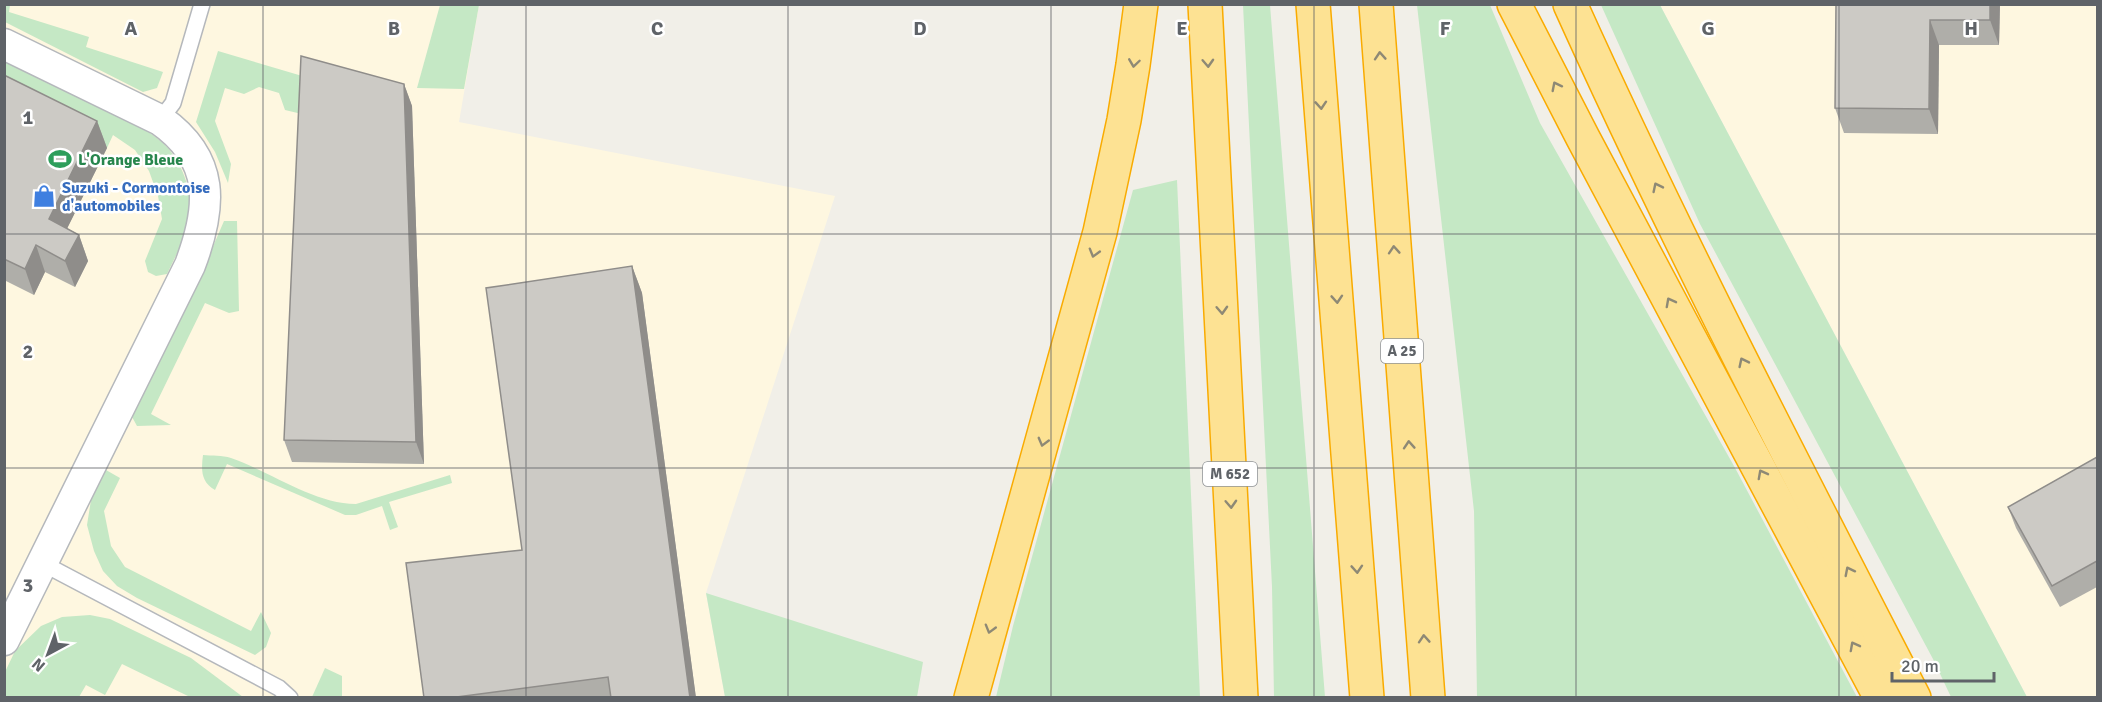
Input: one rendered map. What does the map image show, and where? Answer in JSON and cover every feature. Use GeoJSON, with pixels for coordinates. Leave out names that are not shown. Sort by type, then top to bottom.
{"type":"FeatureCollection","features":[{"type":"Feature","properties":{"kind":"highway"},"geometry":{"type":"LineString","coordinates":[[971,698],[1100,232],[1124,120],[1141,4]]}},
{"type":"Feature","properties":{"kind":"highway","name":"M 652"},"geometry":{"type":"LineString","coordinates":[[1205,4],[1241,698]]}},
{"type":"Feature","properties":{"kind":"highway"},"geometry":{"type":"LineString","coordinates":[[1313,4],[1367,698]]}},
{"type":"Feature","properties":{"kind":"highway","name":"A 25"},"geometry":{"type":"LineString","coordinates":[[1376,4],[1428,698]]}},
{"type":"Feature","properties":{"kind":"highway"},"geometry":{"type":"LineString","coordinates":[[1514,4],[1881,698]]}},
{"type":"Feature","properties":{"kind":"highway"},"geometry":{"type":"LineString","coordinates":[[1570,4],[1602,76],[1768,414],[1914,698]]}},
{"type":"Feature","properties":{"kind":"street"},"geometry":{"type":"LineString","coordinates":[[4,44],[160,120],[177,132],[199,164],[207,191],[206,213],[201,237],[190,265],[4,640]]}},
{"type":"Feature","properties":{"kind":"lane"},"geometry":{"type":"LineString","coordinates":[[160,120],[173,103],[202,4]]}},
{"type":"Feature","properties":{"kind":"lane"},"geometry":{"type":"LineString","coordinates":[[42,563],[279,688],[290,698]]}},
{"type":"Feature","properties":{"kind":"shaded area"},"geometry":{"type":"Polygon","coordinates":[[[4,5],[479,5],[459,122],[835,196],[706,593],[725,697],[5,697],[4,5]]]}},
{"type":"Feature","properties":{"kind":"shaded area"},"geometry":{"type":"Polygon","coordinates":[[[1660,5],[2097,5],[2097,697],[2027,697],[1660,5]]]}},
{"type":"Feature","properties":{"kind":"green space"},"geometry":{"type":"Polygon","coordinates":[[[4,5],[10,5],[9,12],[89,37],[86,47],[163,72],[157,88],[143,92],[5,22],[4,5]]]}},
{"type":"Feature","properties":{"kind":"green space"},"geometry":{"type":"Polygon","coordinates":[[[440,5],[479,5],[464,89],[417,88],[440,5]]]}},
{"type":"Feature","properties":{"kind":"green space"},"geometry":{"type":"Polygon","coordinates":[[[1243,5],[1270,5],[1325,697],[1274,697],[1272,587],[1243,5]]]}},
{"type":"Feature","properties":{"kind":"green space"},"geometry":{"type":"Polygon","coordinates":[[[1417,5],[1490,5],[1540,123],[1734,466],[1857,697],[1477,697],[1474,511],[1417,5]]]}},
{"type":"Feature","properties":{"kind":"green space"},"geometry":{"type":"Polygon","coordinates":[[[1601,5],[1660,5],[2027,697],[1951,697],[1933,659],[1700,224],[1601,5]]]}},
{"type":"Feature","properties":{"kind":"green space"},"geometry":{"type":"Polygon","coordinates":[[[218,51],[309,78],[306,115],[285,110],[279,93],[259,87],[244,94],[225,88],[215,121],[231,164],[228,183],[215,152],[196,122],[218,51]]]}},
{"type":"Feature","properties":{"kind":"green space"},"geometry":{"type":"Polygon","coordinates":[[[4,60],[146,130],[171,151],[186,180],[190,212],[185,236],[167,274],[156,276],[148,272],[145,261],[162,219],[158,196],[149,171],[135,150],[113,135],[107,148],[5,97],[4,60]]]}},
{"type":"Feature","properties":{"kind":"green space"},"geometry":{"type":"Polygon","coordinates":[[[1177,180],[1200,697],[996,697],[1013,626],[1133,190],[1177,180]]]}},
{"type":"Feature","properties":{"kind":"green space"},"geometry":{"type":"Polygon","coordinates":[[[224,221],[237,221],[239,311],[229,313],[205,303],[151,414],[171,425],[137,426],[131,415],[202,272],[224,221]]]}},
{"type":"Feature","properties":{"kind":"green space"},"geometry":{"type":"Polygon","coordinates":[[[203,455],[231,458],[309,493],[340,503],[356,504],[450,475],[452,483],[389,502],[398,527],[390,530],[382,506],[356,515],[345,515],[227,464],[215,490],[210,487],[203,475],[203,455]]]}},
{"type":"Feature","properties":{"kind":"green space"},"geometry":{"type":"Polygon","coordinates":[[[106,470],[120,478],[104,511],[111,546],[125,567],[251,631],[261,612],[271,633],[266,647],[255,655],[137,598],[117,586],[103,571],[94,551],[87,525],[91,500],[106,470]]]}},
{"type":"Feature","properties":{"kind":"green space"},"geometry":{"type":"Polygon","coordinates":[[[706,593],[923,662],[917,697],[725,697],[706,593]]]}},
{"type":"Feature","properties":{"kind":"green space"},"geometry":{"type":"Polygon","coordinates":[[[90,615],[110,619],[191,658],[243,697],[190,697],[122,664],[105,695],[86,685],[79,697],[5,697],[5,672],[15,651],[41,626],[62,617],[90,615]]]}},
{"type":"Feature","properties":{"kind":"green space"},"geometry":{"type":"Polygon","coordinates":[[[325,668],[342,676],[342,697],[312,697],[325,668]]]}},
{"type":"Feature","properties":{"kind":"building"},"geometry":{"type":"Polygon","coordinates":[[[1836,4],[1990,4],[1990,20],[1930,20],[1929,109],[1835,108],[1836,4]]]}},
{"type":"Feature","properties":{"kind":"building"},"geometry":{"type":"Polygon","coordinates":[[[301,56],[404,84],[416,442],[284,440],[301,56]]]}},
{"type":"Feature","properties":{"kind":"building","name":"Suzuki - Cormontoise d'automobiles"},"geometry":{"type":"Polygon","coordinates":[[[4,75],[97,121],[49,219],[79,235],[65,261],[36,245],[25,269],[4,259],[4,75]]]}},
{"type":"Feature","properties":{"kind":"building"},"geometry":{"type":"Polygon","coordinates":[[[632,266],[690,698],[611,698],[608,677],[449,698],[424,698],[406,563],[522,550],[486,288],[632,266]]]}},
{"type":"Feature","properties":{"kind":"building"},"geometry":{"type":"Polygon","coordinates":[[[2097,457],[2097,561],[2052,586],[2008,507],[2097,457]]]}},
{"type":"Feature","properties":{"kind":"place","name":"L'Orange Bleue"},"geometry":{"type":"Point","coordinates":[60,159]}},
{"type":"Feature","properties":{"kind":"place","name":"Suzuki - Cormontoise d'automobiles"},"geometry":{"type":"Point","coordinates":[44,196]}}]}
